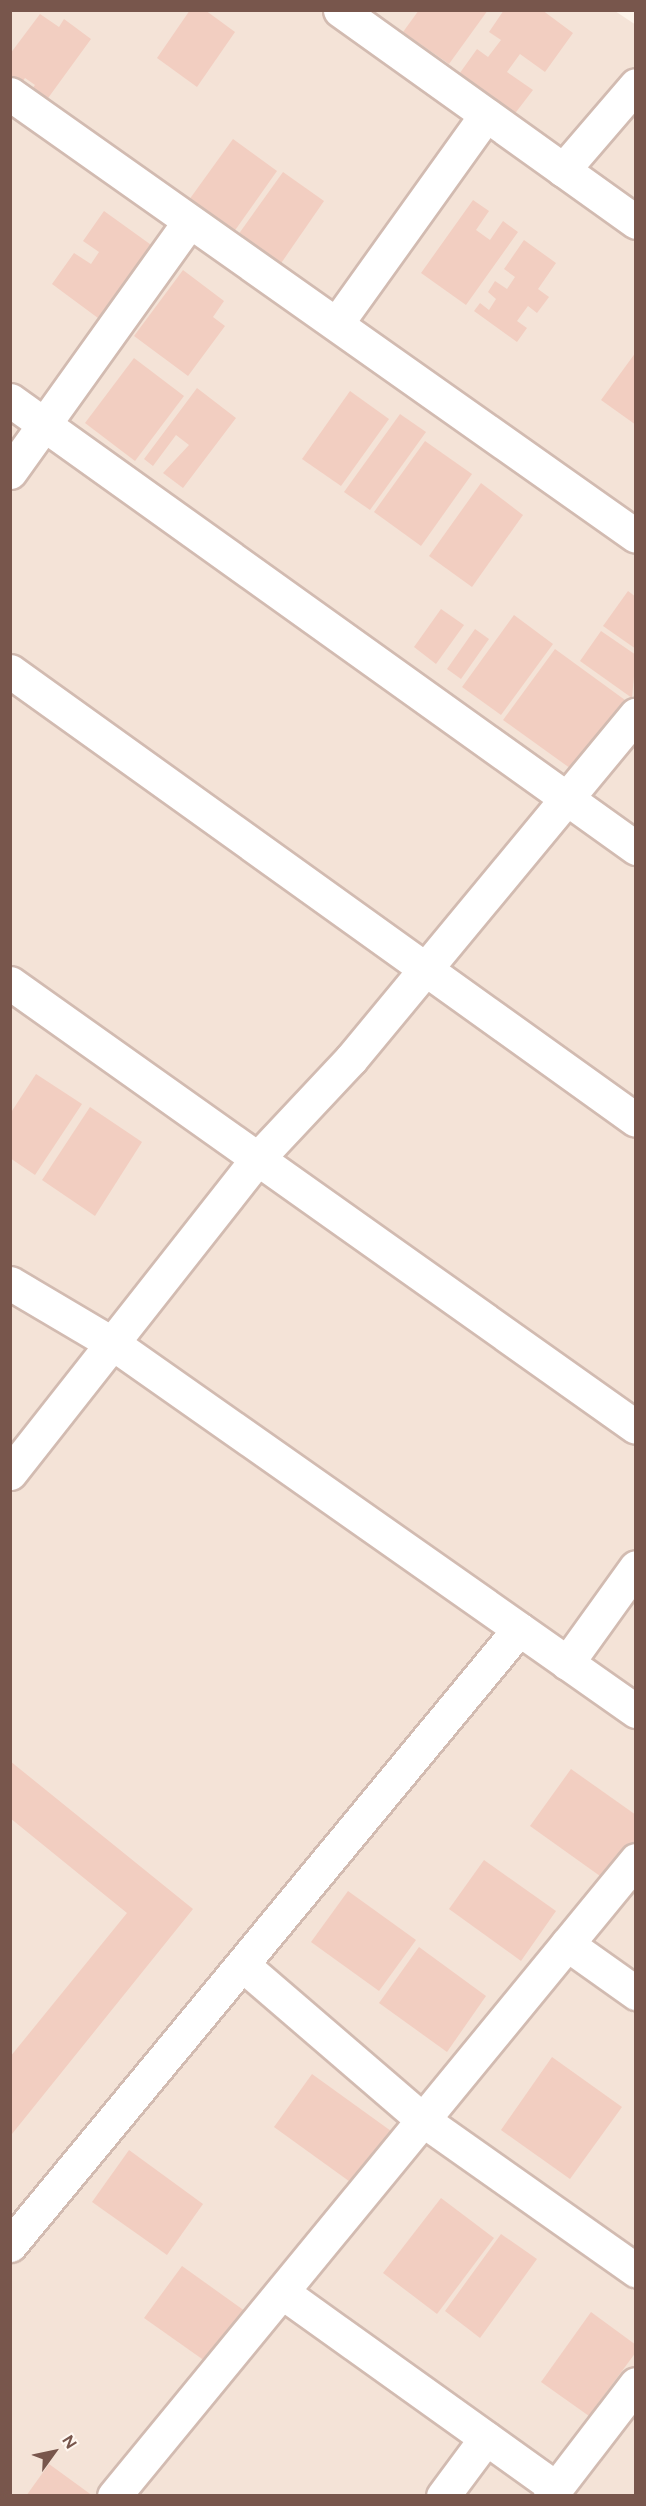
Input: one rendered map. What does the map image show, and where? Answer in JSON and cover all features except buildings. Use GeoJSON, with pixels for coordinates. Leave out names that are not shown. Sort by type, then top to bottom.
{"type":"FeatureCollection","features":[{"type":"Feature","properties":{"kind":"street"},"geometry":{"type":"LineString","coordinates":[[340,10],[636,222]]}},
{"type":"Feature","properties":{"kind":"street"},"geometry":{"type":"LineString","coordinates":[[563,170],[636,85]]}},
{"type":"Feature","properties":{"kind":"street"},"geometry":{"type":"LineString","coordinates":[[10,94],[636,536]]}},
{"type":"Feature","properties":{"kind":"street"},"geometry":{"type":"LineString","coordinates":[[337,323],[486,115]]}},
{"type":"Feature","properties":{"kind":"street"},"geometry":{"type":"LineString","coordinates":[[10,472],[189,222]]}},
{"type":"Feature","properties":{"kind":"street"},"geometry":{"type":"LineString","coordinates":[[10,400],[636,849]]}},
{"type":"Feature","properties":{"kind":"street"},"geometry":{"type":"LineString","coordinates":[[10,671],[636,1120]]}},
{"type":"Feature","properties":{"kind":"street"},"geometry":{"type":"LineString","coordinates":[[10,1473],[115,1346],[259,1157],[351,1059],[636,714]]}},
{"type":"Feature","properties":{"kind":"street"},"geometry":{"type":"LineString","coordinates":[[10,983],[259,1157],[636,1427]]}},
{"type":"Feature","properties":{"kind":"street"},"geometry":{"type":"LineString","coordinates":[[10,1283],[115,1346],[636,1711]]}},
{"type":"Feature","properties":{"kind":"street"},"geometry":{"type":"LineString","coordinates":[[567,1663],[636,1568]]}},
{"type":"Feature","properties":{"kind":"street"},"geometry":{"type":"LineString","coordinates":[[10,2245],[244,1966],[519,1629]]}},
{"type":"Feature","properties":{"kind":"street"},"geometry":{"type":"LineString","coordinates":[[114,2496],[636,1860]]}},
{"type":"Feature","properties":{"kind":"street"},"geometry":{"type":"LineString","coordinates":[[567,1944],[636,1993]]}},
{"type":"Feature","properties":{"kind":"street"},"geometry":{"type":"LineString","coordinates":[[244,1966],[423,2120],[636,2270]]}},
{"type":"Feature","properties":{"kind":"street"},"geometry":{"type":"LineString","coordinates":[[282,2292],[486,2438],[553,2492],[636,2384]]}},
{"type":"Feature","properties":{"kind":"street"},"geometry":{"type":"LineString","coordinates":[[443,2496],[486,2438]]}},
{"type":"Feature","properties":{"kind":"shaded area"},"geometry":{"type":"Polygon","coordinates":[[[11,11],[615,11],[636,25],[635,2495],[11,2496],[11,11]]]}}]}
